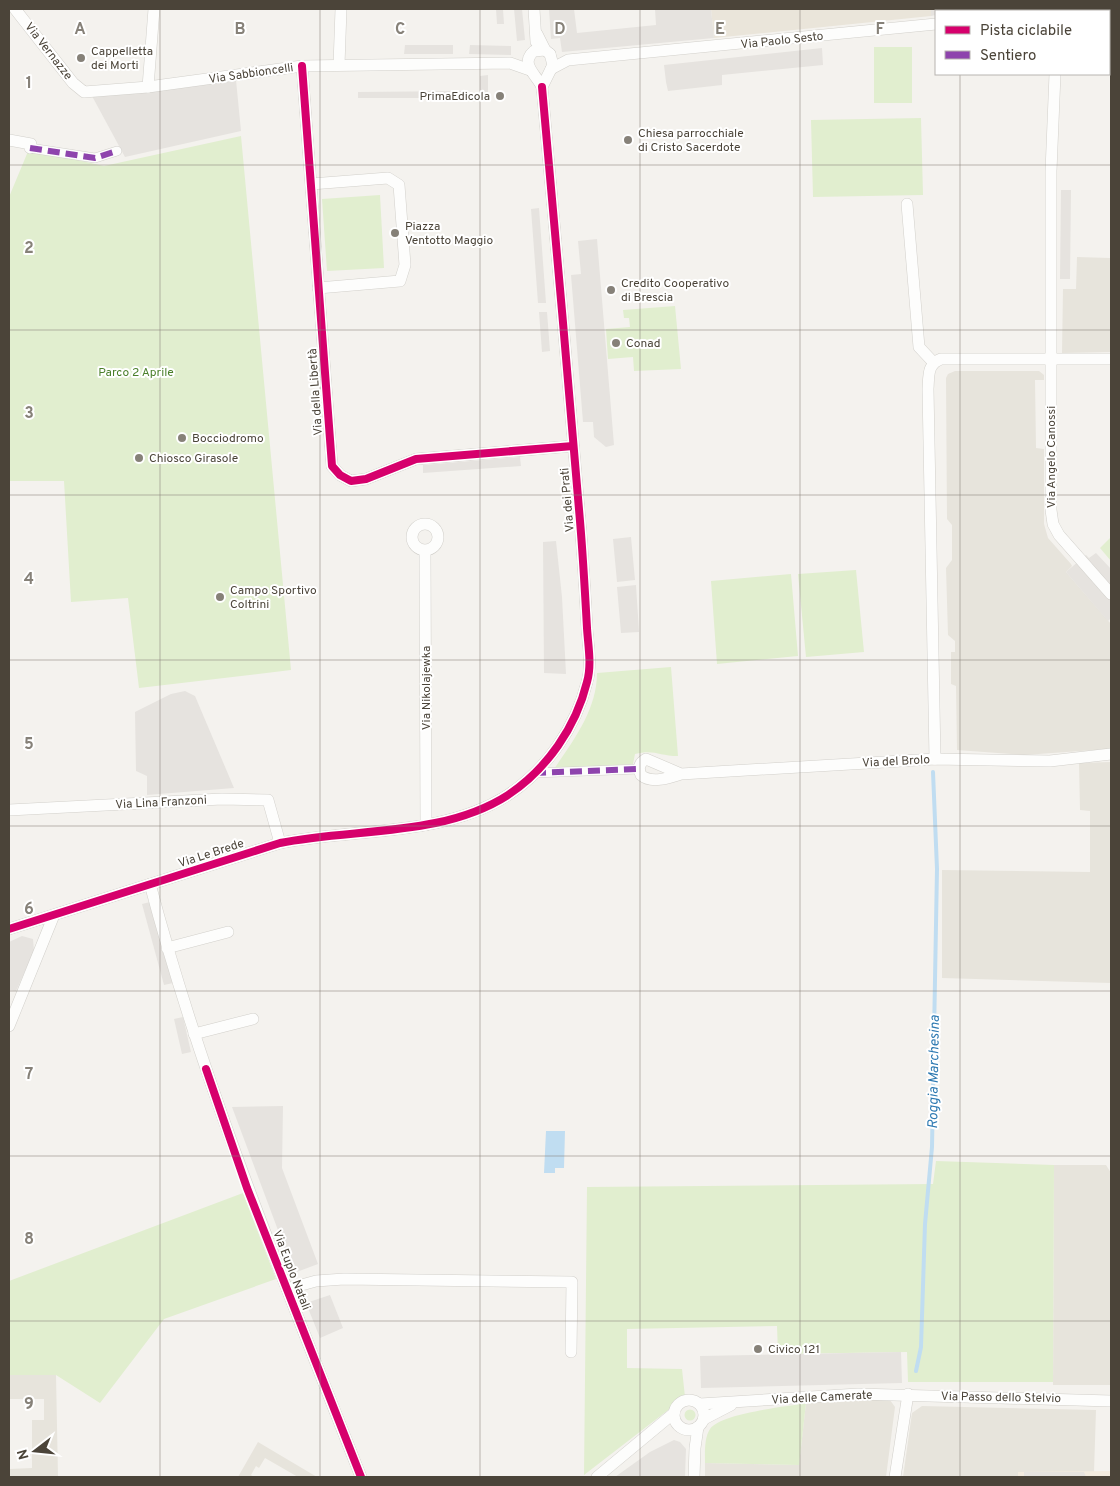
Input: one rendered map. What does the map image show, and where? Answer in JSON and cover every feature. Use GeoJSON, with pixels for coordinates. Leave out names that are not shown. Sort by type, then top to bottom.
{"type":"FeatureCollection","features":[{"type":"Feature","properties":{"kind":"street","name":"Via Vernazze"},"geometry":{"type":"LineString","coordinates":[[15,9],[73,83],[84,92]]}},
{"type":"Feature","properties":{"kind":"street"},"geometry":{"type":"LineString","coordinates":[[148,87],[154,9]]}},
{"type":"Feature","properties":{"kind":"street"},"geometry":{"type":"LineString","coordinates":[[338,65],[341,9]]}},
{"type":"Feature","properties":{"kind":"street","name":"Via dei Prati"},"geometry":{"type":"LineString","coordinates":[[534,9],[540,52],[553,61],[541,71]]}},
{"type":"Feature","properties":{"kind":"street","name":"Via Paolo Sesto"},"geometry":{"type":"LineString","coordinates":[[541,71],[568,60],[935,24]]}},
{"type":"Feature","properties":{"kind":"street","name":"Via Sabbioncelli"},"geometry":{"type":"LineString","coordinates":[[510,63],[540,52]]}},
{"type":"Feature","properties":{"kind":"street","name":"Via dei Prati"},"geometry":{"type":"LineString","coordinates":[[426,824],[474,812],[493,804],[510,794],[534,773],[569,730],[579,710],[588,680],[583,559],[541,71],[528,60],[540,52]]}},
{"type":"Feature","properties":{"kind":"street","name":"Via Paolo Sesto"},"geometry":{"type":"LineString","coordinates":[[540,52],[568,60]]}},
{"type":"Feature","properties":{"kind":"street","name":"Via Sabbioncelli"},"geometry":{"type":"LineString","coordinates":[[84,92],[148,87],[302,66],[510,63],[541,71]]}},
{"type":"Feature","properties":{"kind":"street","name":"Via della Libertà"},"geometry":{"type":"LineString","coordinates":[[302,66],[332,466],[340,475],[351,481],[366,479],[416,459],[574,446]]}},
{"type":"Feature","properties":{"kind":"street","name":"Via Angelo Canossi"},"geometry":{"type":"LineString","coordinates":[[1053,75],[1050,359],[1051,510],[1053,524],[1059,535],[1111,594]]}},
{"type":"Feature","properties":{"kind":"street"},"geometry":{"type":"LineString","coordinates":[[9,140],[31,144],[30,148],[94,158],[117,151]]}},
{"type":"Feature","properties":{"kind":"street"},"geometry":{"type":"LineString","coordinates":[[311,184],[388,178],[399,185],[405,266],[400,281],[318,288]]}},
{"type":"Feature","properties":{"kind":"street"},"geometry":{"type":"LineString","coordinates":[[907,204],[919,347],[937,360],[1111,359]]}},
{"type":"Feature","properties":{"kind":"street"},"geometry":{"type":"LineString","coordinates":[[935,759],[928,389],[931,366],[937,360]]}},
{"type":"Feature","properties":{"kind":"street","name":"Via Nikolajewka"},"geometry":{"type":"LineString","coordinates":[[425,550],[426,824]]}},
{"type":"Feature","properties":{"kind":"street","name":"Via del Brolo"},"geometry":{"type":"LineString","coordinates":[[680,774],[646,759],[640,763],[640,775],[647,779],[668,778],[680,774],[935,759],[1050,761],[1111,754]]}},
{"type":"Feature","properties":{"kind":"street","name":"Via del Brolo"},"geometry":{"type":"LineString","coordinates":[[534,773],[639,769]]}},
{"type":"Feature","properties":{"kind":"street","name":"Via Lina Franzoni"},"geometry":{"type":"LineString","coordinates":[[9,810],[222,799],[268,800],[280,843]]}},
{"type":"Feature","properties":{"kind":"street","name":"Via Le Brede"},"geometry":{"type":"LineString","coordinates":[[9,929],[280,843],[310,837],[400,829],[426,824]]}},
{"type":"Feature","properties":{"kind":"street","name":"Via Euplo Natali"},"geometry":{"type":"LineString","coordinates":[[150,884],[167,948],[194,1034],[247,1188],[361,1477]]}},
{"type":"Feature","properties":{"kind":"street"},"geometry":{"type":"LineString","coordinates":[[9,1026],[54,915]]}},
{"type":"Feature","properties":{"kind":"street"},"geometry":{"type":"LineString","coordinates":[[167,948],[228,932]]}},
{"type":"Feature","properties":{"kind":"street"},"geometry":{"type":"LineString","coordinates":[[194,1034],[253,1019]]}},
{"type":"Feature","properties":{"kind":"street","name":"Via Euplo Natali"},"geometry":{"type":"LineString","coordinates":[[287,1289],[316,1281],[344,1279],[572,1282],[571,1352]]}},
{"type":"Feature","properties":{"kind":"street","name":"Via delle Camerate"},"geometry":{"type":"LineString","coordinates":[[597,1477],[674,1413],[680,1403],[686,1401],[700,1404],[858,1394],[908,1394]]}},
{"type":"Feature","properties":{"kind":"street"},"geometry":{"type":"LineString","coordinates":[[895,1477],[908,1394]]}},
{"type":"Feature","properties":{"kind":"street","name":"Via Passo dello Stelvio"},"geometry":{"type":"LineString","coordinates":[[908,1394],[1111,1401]]}},
{"type":"Feature","properties":{"kind":"street"},"geometry":{"type":"LineString","coordinates":[[1094,1399],[1111,1410]]}},
{"type":"Feature","properties":{"kind":"street","name":"Via delle Camerate"},"geometry":{"type":"LineString","coordinates":[[648,1435],[701,1423],[737,1402]]}},
{"type":"Feature","properties":{"kind":"street"},"geometry":{"type":"LineString","coordinates":[[694,1477],[695,1448],[704,1414],[700,1404]]}},
{"type":"Feature","properties":{"kind":"street"},"geometry":{"type":"LineString","coordinates":[[674,1413],[695,1448]]}},
{"type":"Feature","properties":{"kind":"shaded area"},"geometry":{"type":"Polygon","coordinates":[[[496,9],[503,9],[504,24],[497,24],[496,9]]]}},
{"type":"Feature","properties":{"kind":"shaded area"},"geometry":{"type":"Polygon","coordinates":[[[514,9],[522,9],[525,40],[517,41],[514,9]]]}},
{"type":"Feature","properties":{"kind":"shaded area"},"geometry":{"type":"Polygon","coordinates":[[[549,9],[574,9],[577,33],[656,25],[655,9],[711,9],[714,38],[562,52],[560,38],[551,39],[549,9]]]}},
{"type":"Feature","properties":{"kind":"shaded area"},"geometry":{"type":"Polygon","coordinates":[[[711,9],[931,9],[931,16],[714,38],[711,9]]]}},
{"type":"Feature","properties":{"kind":"shaded area"},"geometry":{"type":"Polygon","coordinates":[[[931,9],[998,9],[935,10],[935,15],[931,16],[931,9]]]}},
{"type":"Feature","properties":{"kind":"shaded area"},"geometry":{"type":"Polygon","coordinates":[[[405,45],[453,45],[453,54],[404,54],[405,45]]]}},
{"type":"Feature","properties":{"kind":"shaded area"},"geometry":{"type":"Polygon","coordinates":[[[470,45],[511,46],[511,55],[469,54],[470,45]]]}},
{"type":"Feature","properties":{"kind":"shaded area"},"geometry":{"type":"Polygon","coordinates":[[[822,48],[823,65],[722,75],[722,85],[668,91],[664,65],[822,48]]]}},
{"type":"Feature","properties":{"kind":"shaded area"},"geometry":{"type":"Polygon","coordinates":[[[488,75],[488,99],[480,99],[480,76],[488,75]]]}},
{"type":"Feature","properties":{"kind":"shaded area"},"geometry":{"type":"Polygon","coordinates":[[[236,80],[241,131],[125,157],[92,96],[236,80]]]}},
{"type":"Feature","properties":{"kind":"shaded area"},"geometry":{"type":"Polygon","coordinates":[[[465,91],[465,98],[358,98],[358,92],[465,91]]]}},
{"type":"Feature","properties":{"kind":"shaded area"},"geometry":{"type":"Polygon","coordinates":[[[1061,190],[1071,190],[1070,279],[1060,279],[1061,190]]]}},
{"type":"Feature","properties":{"kind":"shaded area"},"geometry":{"type":"Polygon","coordinates":[[[539,208],[546,303],[538,303],[531,209],[539,208]]]}},
{"type":"Feature","properties":{"kind":"shaded area"},"geometry":{"type":"Polygon","coordinates":[[[1111,238],[1111,352],[1062,353],[1063,289],[1076,289],[1077,257],[1110,258],[1111,238]]]}},
{"type":"Feature","properties":{"kind":"shaded area"},"geometry":{"type":"Polygon","coordinates":[[[597,239],[614,445],[606,447],[594,437],[593,422],[583,422],[571,275],[581,274],[578,241],[597,239]]]}},
{"type":"Feature","properties":{"kind":"shaded area"},"geometry":{"type":"Polygon","coordinates":[[[539,312],[547,312],[550,351],[542,352],[539,312]]]}},
{"type":"Feature","properties":{"kind":"shaded area"},"geometry":{"type":"Polygon","coordinates":[[[955,371],[1039,371],[1044,375],[1044,380],[1035,380],[1036,448],[1044,449],[1044,524],[1048,538],[1072,566],[1066,572],[1111,624],[1111,749],[1024,755],[957,750],[956,686],[951,684],[951,652],[955,652],[955,641],[948,635],[946,568],[952,560],[952,525],[947,519],[946,378],[948,374],[955,371]]]}},
{"type":"Feature","properties":{"kind":"shaded area"},"geometry":{"type":"Polygon","coordinates":[[[520,457],[521,466],[423,473],[423,465],[520,457]]]}},
{"type":"Feature","properties":{"kind":"shaded area"},"geometry":{"type":"Polygon","coordinates":[[[631,537],[635,580],[617,582],[613,539],[631,537]]]}},
{"type":"Feature","properties":{"kind":"shaded area"},"geometry":{"type":"Polygon","coordinates":[[[556,541],[562,597],[566,674],[544,673],[543,542],[556,541]]]}},
{"type":"Feature","properties":{"kind":"shaded area"},"geometry":{"type":"Polygon","coordinates":[[[1096,553],[1111,569],[1111,618],[1108,621],[1066,572],[1086,555],[1089,558],[1096,553]]]}},
{"type":"Feature","properties":{"kind":"shaded area"},"geometry":{"type":"Polygon","coordinates":[[[636,585],[639,632],[621,633],[617,587],[636,585]]]}},
{"type":"Feature","properties":{"kind":"shaded area"},"geometry":{"type":"Polygon","coordinates":[[[185,691],[195,696],[234,788],[147,795],[147,776],[136,771],[135,712],[171,694],[185,691]]]}},
{"type":"Feature","properties":{"kind":"shaded area"},"geometry":{"type":"Polygon","coordinates":[[[1111,762],[1111,983],[942,978],[942,870],[1090,872],[1090,811],[1080,810],[1079,763],[1111,762]]]}},
{"type":"Feature","properties":{"kind":"shaded area"},"geometry":{"type":"Polygon","coordinates":[[[150,902],[173,983],[164,985],[142,904],[150,902]]]}},
{"type":"Feature","properties":{"kind":"shaded area"},"geometry":{"type":"Polygon","coordinates":[[[22,936],[33,939],[34,951],[16,991],[9,990],[9,942],[22,936]]]}},
{"type":"Feature","properties":{"kind":"shaded area"},"geometry":{"type":"Polygon","coordinates":[[[183,1017],[191,1052],[182,1054],[174,1019],[183,1017]]]}},
{"type":"Feature","properties":{"kind":"shaded area"},"geometry":{"type":"Polygon","coordinates":[[[283,1106],[282,1168],[318,1264],[294,1273],[232,1107],[283,1106]]]}},
{"type":"Feature","properties":{"kind":"shaded area"},"geometry":{"type":"Polygon","coordinates":[[[1054,1165],[1106,1165],[1111,1173],[1111,1385],[1053,1385],[1054,1165]]]}},
{"type":"Feature","properties":{"kind":"shaded area"},"geometry":{"type":"Polygon","coordinates":[[[330,1295],[343,1328],[320,1338],[306,1303],[330,1295]]]}},
{"type":"Feature","properties":{"kind":"shaded area"},"geometry":{"type":"Polygon","coordinates":[[[901,1352],[902,1383],[701,1388],[700,1356],[901,1352]]]}},
{"type":"Feature","properties":{"kind":"shaded area"},"geometry":{"type":"Polygon","coordinates":[[[9,1375],[56,1375],[58,1477],[9,1477],[9,1469],[32,1468],[32,1420],[44,1420],[44,1399],[9,1399],[9,1375]]]}},
{"type":"Feature","properties":{"kind":"shaded area"},"geometry":{"type":"Polygon","coordinates":[[[837,1398],[890,1400],[895,1407],[886,1477],[705,1477],[705,1463],[799,1465],[806,1403],[837,1398]]]}},
{"type":"Feature","properties":{"kind":"shaded area"},"geometry":{"type":"Polygon","coordinates":[[[922,1406],[1096,1410],[1094,1472],[1018,1472],[1018,1477],[903,1477],[912,1413],[922,1406]]]}},
{"type":"Feature","properties":{"kind":"shaded area"},"geometry":{"type":"Polygon","coordinates":[[[674,1440],[680,1442],[686,1449],[685,1477],[615,1477],[650,1452],[674,1440]]]}},
{"type":"Feature","properties":{"kind":"shaded area"},"geometry":{"type":"Polygon","coordinates":[[[258,1442],[317,1477],[298,1477],[265,1458],[259,1468],[256,1466],[251,1475],[254,1477],[238,1477],[258,1442]]]}},
{"type":"Feature","properties":{"kind":"shaded area"},"geometry":{"type":"Polygon","coordinates":[[[1111,1471],[1111,1477],[1018,1477],[1018,1472],[1111,1471]]]}},
{"type":"Feature","properties":{"kind":"shaded area"},"geometry":{"type":"Polygon","coordinates":[[[1024,1472],[1084,1472],[1086,1477],[1024,1477],[1024,1472]]]}},
{"type":"Feature","properties":{"kind":"green space"},"geometry":{"type":"Polygon","coordinates":[[[874,47],[912,47],[912,103],[874,103],[874,47]]]}},
{"type":"Feature","properties":{"kind":"green space"},"geometry":{"type":"Polygon","coordinates":[[[921,118],[923,195],[813,197],[811,120],[921,118]]]}},
{"type":"Feature","properties":{"kind":"green space","name":"Parco 2 Aprile"},"geometry":{"type":"Polygon","coordinates":[[[241,136],[291,670],[139,688],[128,598],[71,602],[64,481],[9,481],[9,197],[29,149],[104,166],[241,136]]]}},
{"type":"Feature","properties":{"kind":"green space"},"geometry":{"type":"Polygon","coordinates":[[[380,195],[384,268],[327,271],[322,199],[380,195]]]}},
{"type":"Feature","properties":{"kind":"green space"},"geometry":{"type":"Polygon","coordinates":[[[675,306],[681,369],[634,371],[633,357],[608,359],[606,329],[630,327],[629,318],[624,318],[623,310],[675,306]]]}},
{"type":"Feature","properties":{"kind":"green space"},"geometry":{"type":"Polygon","coordinates":[[[1111,537],[1111,561],[1100,548],[1111,537]]]}},
{"type":"Feature","properties":{"kind":"green space"},"geometry":{"type":"Polygon","coordinates":[[[856,570],[864,652],[806,657],[798,574],[856,570]]]}},
{"type":"Feature","properties":{"kind":"green space"},"geometry":{"type":"Polygon","coordinates":[[[791,574],[798,656],[717,664],[711,581],[791,574]]]}},
{"type":"Feature","properties":{"kind":"green space"},"geometry":{"type":"Polygon","coordinates":[[[671,667],[678,756],[652,752],[642,753],[635,754],[633,764],[554,769],[589,712],[596,686],[597,673],[671,667]]]}},
{"type":"Feature","properties":{"kind":"green space"},"geometry":{"type":"Polygon","coordinates":[[[936,1161],[1054,1165],[1053,1382],[908,1382],[907,1352],[778,1354],[777,1326],[627,1329],[627,1368],[682,1369],[685,1397],[584,1475],[587,1187],[933,1184],[936,1161]]]}},
{"type":"Feature","properties":{"kind":"green space"},"geometry":{"type":"Polygon","coordinates":[[[243,1193],[276,1279],[164,1319],[100,1403],[56,1375],[9,1375],[9,1281],[243,1193]]]}},
{"type":"Feature","properties":{"kind":"green space"},"geometry":{"type":"Polygon","coordinates":[[[806,1403],[799,1465],[705,1463],[707,1437],[710,1429],[716,1423],[740,1415],[806,1403]]]}},
{"type":"Feature","properties":{"kind":"green space"},"geometry":{"type":"Polygon","coordinates":[[[690,1409],[696,1415],[690,1421],[684,1415],[690,1409]]]}},
{"type":"Feature","properties":{"kind":"water"},"geometry":{"type":"Polygon","coordinates":[[[546,1131],[565,1131],[564,1168],[555,1168],[555,1173],[544,1173],[546,1131]]]}},
{"type":"Feature","properties":{"kind":"waterway","name":"Roggia Marchesina"},"geometry":{"type":"LineString","coordinates":[[916,1371],[921,1347],[925,1224],[932,1147],[937,869],[933,772]]}},
{"type":"Feature","properties":{"kind":"marked path"},"geometry":{"type":"LineString","coordinates":[[30,148],[95,158],[117,151]]}},
{"type":"Feature","properties":{"kind":"marked path"},"geometry":{"type":"LineString","coordinates":[[534,773],[639,769]]}},
{"type":"Feature","properties":{"kind":"cycle path"},"geometry":{"type":"LineString","coordinates":[[302,66],[332,466],[340,475],[351,481],[366,479],[416,459],[573,446]]}},
{"type":"Feature","properties":{"kind":"cycle path"},"geometry":{"type":"LineString","coordinates":[[9,929],[280,843],[308,838],[427,825],[483,809],[522,785],[558,746],[576,715],[582,699],[589,662],[580,521],[542,87]]}},
{"type":"Feature","properties":{"kind":"cycle path"},"geometry":{"type":"LineString","coordinates":[[206,1069],[247,1188],[361,1477]]}},
{"type":"Feature","properties":{"kind":"place","name":"Cappelletta dei Morti"},"geometry":{"type":"Point","coordinates":[81,58]}},
{"type":"Feature","properties":{"kind":"place","name":"PrimaEdicola"},"geometry":{"type":"Point","coordinates":[500,96]}},
{"type":"Feature","properties":{"kind":"place","name":"Chiesa parrocchiale di Cristo Sacerdote"},"geometry":{"type":"Point","coordinates":[628,140]}},
{"type":"Feature","properties":{"kind":"place","name":"Piazza Ventotto Maggio"},"geometry":{"type":"Point","coordinates":[395,233]}},
{"type":"Feature","properties":{"kind":"place","name":"Credito Cooperativo di Brescia"},"geometry":{"type":"Point","coordinates":[611,290]}},
{"type":"Feature","properties":{"kind":"place","name":"Conad"},"geometry":{"type":"Point","coordinates":[616,343]}},
{"type":"Feature","properties":{"kind":"place","name":"Bocciodromo"},"geometry":{"type":"Point","coordinates":[182,438]}},
{"type":"Feature","properties":{"kind":"place","name":"Chiosco Girasole"},"geometry":{"type":"Point","coordinates":[139,458]}},
{"type":"Feature","properties":{"kind":"place","name":"Campo Sportivo Coltrini"},"geometry":{"type":"Point","coordinates":[220,597]}},
{"type":"Feature","properties":{"kind":"place","name":"Civico 121"},"geometry":{"type":"Point","coordinates":[758,1349]}}]}
